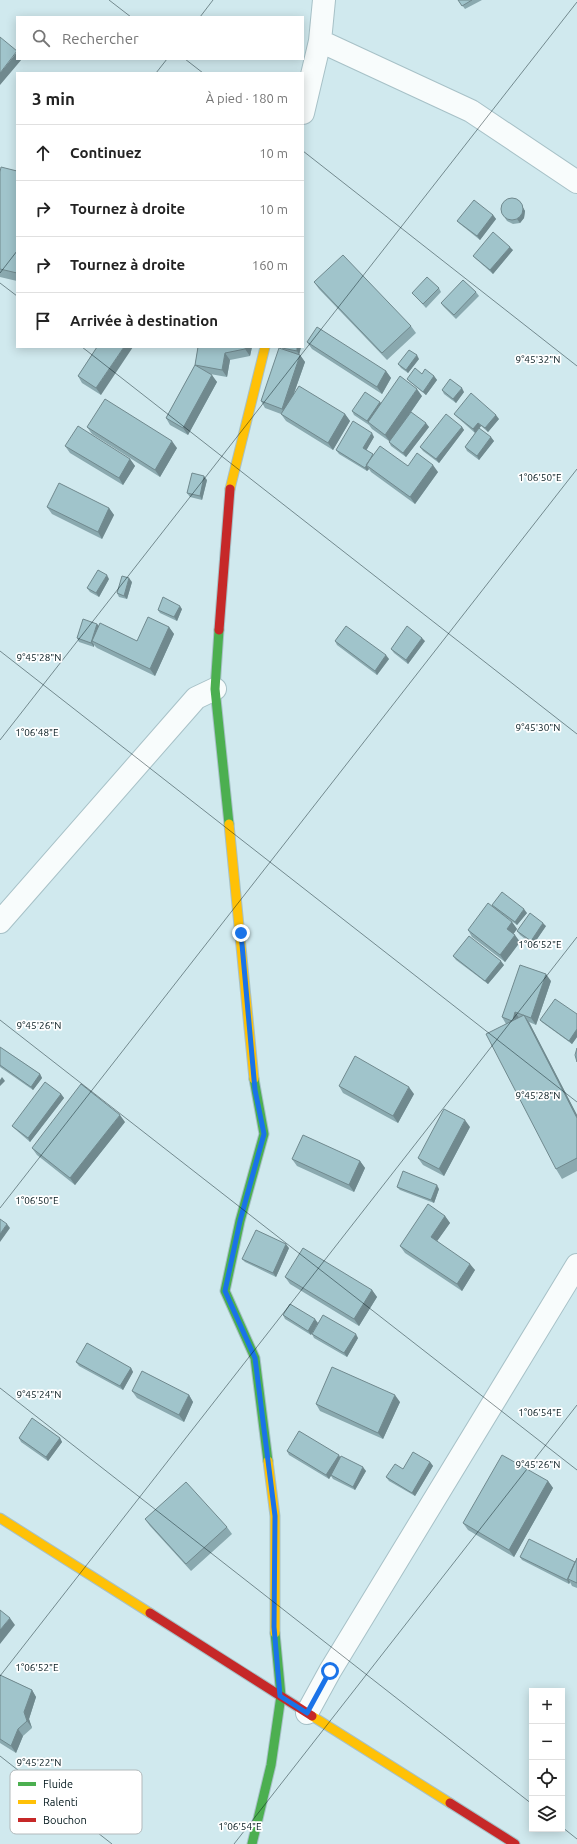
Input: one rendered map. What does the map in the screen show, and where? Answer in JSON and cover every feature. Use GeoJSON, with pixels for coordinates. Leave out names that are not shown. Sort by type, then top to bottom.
{"type":"FeatureCollection","features":[{"type":"Feature","properties":{"kind":"street"},"geometry":{"type":"LineString","coordinates":[[304,109],[320,41],[324,0]]}},
{"type":"Feature","properties":{"kind":"street"},"geometry":{"type":"LineString","coordinates":[[320,41],[471,111],[577,182]]}},
{"type":"Feature","properties":{"kind":"street"},"geometry":{"type":"LineString","coordinates":[[252,1844],[271,1765],[280,1696],[274,1627],[275,1516],[255,1358],[225,1291],[240,1221],[264,1134],[255,1090],[241,933],[216,689],[228,496],[264,348]]}},
{"type":"Feature","properties":{"kind":"street"},"geometry":{"type":"LineString","coordinates":[[0,922],[196,698],[216,689]]}},
{"type":"Feature","properties":{"kind":"street"},"geometry":{"type":"LineString","coordinates":[[307,1713],[330,1671],[577,1265]]}},
{"type":"Feature","properties":{"kind":"street"},"geometry":{"type":"LineString","coordinates":[[0,1518],[515,1844]]}},
{"type":"Feature","properties":{"kind":"building"},"geometry":{"type":"Polygon","coordinates":[[[458,0],[472,0],[462,6],[458,0]]]}},
{"type":"Feature","properties":{"kind":"building"},"geometry":{"type":"Polygon","coordinates":[[[0,37],[16,50],[16,52],[0,73],[0,37]]]}},
{"type":"Feature","properties":{"kind":"building"},"geometry":{"type":"Polygon","coordinates":[[[1,167],[16,171],[16,273],[0,269],[1,167]]]}},
{"type":"Feature","properties":{"kind":"building"},"geometry":{"type":"Polygon","coordinates":[[[512,198],[516,199],[522,205],[522,213],[516,219],[512,220],[508,219],[502,213],[501,209],[502,205],[508,199],[512,198]]]}},
{"type":"Feature","properties":{"kind":"building"},"geometry":{"type":"Polygon","coordinates":[[[474,200],[493,215],[477,236],[457,221],[474,200]]]}},
{"type":"Feature","properties":{"kind":"building"},"geometry":{"type":"Polygon","coordinates":[[[493,232],[510,247],[490,270],[473,256],[493,232]]]}},
{"type":"Feature","properties":{"kind":"building"},"geometry":{"type":"Polygon","coordinates":[[[343,255],[411,326],[382,353],[314,282],[343,255]]]}},
{"type":"Feature","properties":{"kind":"building"},"geometry":{"type":"Polygon","coordinates":[[[427,277],[439,288],[423,304],[412,293],[427,277]]]}},
{"type":"Feature","properties":{"kind":"building"},"geometry":{"type":"Polygon","coordinates":[[[463,280],[476,292],[454,315],[441,303],[463,280]]]}},
{"type":"Feature","properties":{"kind":"building"},"geometry":{"type":"Polygon","coordinates":[[[317,327],[386,371],[377,387],[307,342],[317,327]]]}},
{"type":"Feature","properties":{"kind":"building"},"geometry":{"type":"Polygon","coordinates":[[[96,348],[123,348],[96,388],[78,376],[96,348]]]}},
{"type":"Feature","properties":{"kind":"building"},"geometry":{"type":"Polygon","coordinates":[[[198,348],[246,348],[225,353],[222,370],[195,365],[198,348]]]}},
{"type":"Feature","properties":{"kind":"building"},"geometry":{"type":"Polygon","coordinates":[[[279,348],[300,355],[282,409],[261,401],[279,348]]]}},
{"type":"Feature","properties":{"kind":"building"},"geometry":{"type":"Polygon","coordinates":[[[282,348],[297,348],[297,351],[282,348]]]}},
{"type":"Feature","properties":{"kind":"building"},"geometry":{"type":"Polygon","coordinates":[[[409,350],[417,355],[406,370],[398,364],[409,350]]]}},
{"type":"Feature","properties":{"kind":"building"},"geometry":{"type":"Polygon","coordinates":[[[195,365],[212,375],[183,428],[166,418],[195,365]]]}},
{"type":"Feature","properties":{"kind":"building"},"geometry":{"type":"Polygon","coordinates":[[[415,368],[422,374],[425,369],[434,376],[423,392],[407,379],[415,368]]]}},
{"type":"Feature","properties":{"kind":"building"},"geometry":{"type":"Polygon","coordinates":[[[400,376],[417,389],[385,435],[368,422],[400,376]]]}},
{"type":"Feature","properties":{"kind":"building"},"geometry":{"type":"Polygon","coordinates":[[[450,379],[462,388],[453,399],[442,390],[450,379]]]}},
{"type":"Feature","properties":{"kind":"building"},"geometry":{"type":"Polygon","coordinates":[[[299,386],[345,414],[328,443],[281,414],[299,386]]]}},
{"type":"Feature","properties":{"kind":"building"},"geometry":{"type":"Polygon","coordinates":[[[365,392],[380,402],[367,421],[352,411],[365,392]]]}},
{"type":"Feature","properties":{"kind":"building"},"geometry":{"type":"Polygon","coordinates":[[[471,393],[496,415],[485,428],[478,423],[473,429],[454,414],[471,393]]]}},
{"type":"Feature","properties":{"kind":"building"},"geometry":{"type":"Polygon","coordinates":[[[105,399],[172,441],[155,470],[87,427],[105,399]]]}},
{"type":"Feature","properties":{"kind":"building"},"geometry":{"type":"Polygon","coordinates":[[[411,412],[426,423],[403,453],[389,442],[411,412]]]}},
{"type":"Feature","properties":{"kind":"building"},"geometry":{"type":"Polygon","coordinates":[[[446,414],[462,427],[436,459],[420,447],[446,414]]]}},
{"type":"Feature","properties":{"kind":"building"},"geometry":{"type":"Polygon","coordinates":[[[353,421],[372,433],[363,448],[373,454],[365,468],[336,450],[353,421]]]}},
{"type":"Feature","properties":{"kind":"building"},"geometry":{"type":"Polygon","coordinates":[[[78,426],[130,459],[119,478],[65,446],[78,426]]]}},
{"type":"Feature","properties":{"kind":"building"},"geometry":{"type":"Polygon","coordinates":[[[479,428],[491,437],[477,456],[465,447],[479,428]]]}},
{"type":"Feature","properties":{"kind":"building"},"geometry":{"type":"Polygon","coordinates":[[[380,446],[408,466],[417,453],[433,465],[410,497],[366,465],[380,446]]]}},
{"type":"Feature","properties":{"kind":"building"},"geometry":{"type":"Polygon","coordinates":[[[192,473],[204,476],[200,496],[187,493],[192,473]]]}},
{"type":"Feature","properties":{"kind":"building"},"geometry":{"type":"Polygon","coordinates":[[[59,483],[109,508],[98,532],[47,507],[59,483]]]}},
{"type":"Feature","properties":{"kind":"building"},"geometry":{"type":"Polygon","coordinates":[[[98,570],[107,575],[96,593],[87,588],[98,570]]]}},
{"type":"Feature","properties":{"kind":"building"},"geometry":{"type":"Polygon","coordinates":[[[122,576],[129,578],[124,596],[117,593],[122,576]]]}},
{"type":"Feature","properties":{"kind":"building"},"geometry":{"type":"Polygon","coordinates":[[[163,597],[180,606],[174,617],[158,610],[163,597]]]}},
{"type":"Feature","properties":{"kind":"building"},"geometry":{"type":"Polygon","coordinates":[[[148,617],[169,627],[150,669],[92,641],[100,623],[137,641],[148,617]]]}},
{"type":"Feature","properties":{"kind":"building"},"geometry":{"type":"Polygon","coordinates":[[[83,619],[97,624],[91,643],[77,638],[83,619]]]}},
{"type":"Feature","properties":{"kind":"building"},"geometry":{"type":"Polygon","coordinates":[[[346,626],[386,655],[375,671],[335,641],[346,626]]]}},
{"type":"Feature","properties":{"kind":"building"},"geometry":{"type":"Polygon","coordinates":[[[407,626],[422,638],[406,660],[391,649],[407,626]]]}},
{"type":"Feature","properties":{"kind":"building"},"geometry":{"type":"Polygon","coordinates":[[[502,892],[524,909],[515,922],[492,905],[502,892]]]}},
{"type":"Feature","properties":{"kind":"building"},"geometry":{"type":"Polygon","coordinates":[[[488,903],[512,922],[507,929],[515,935],[500,955],[468,930],[488,903]]]}},
{"type":"Feature","properties":{"kind":"building"},"geometry":{"type":"Polygon","coordinates":[[[530,913],[543,923],[531,941],[517,931],[530,913]]]}},
{"type":"Feature","properties":{"kind":"building"},"geometry":{"type":"Polygon","coordinates":[[[469,936],[501,961],[485,981],[453,956],[469,936]]]}},
{"type":"Feature","properties":{"kind":"building"},"geometry":{"type":"Polygon","coordinates":[[[520,965],[546,974],[531,1018],[515,1012],[512,1021],[502,1017],[520,965]]]}},
{"type":"Feature","properties":{"kind":"building"},"geometry":{"type":"Polygon","coordinates":[[[555,999],[577,1014],[577,1029],[569,1041],[540,1020],[555,999]]]}},
{"type":"Feature","properties":{"kind":"building"},"geometry":{"type":"Polygon","coordinates":[[[524,1015],[577,1118],[577,1158],[556,1169],[486,1034],[524,1015]]]}},
{"type":"Feature","properties":{"kind":"building"},"geometry":{"type":"Polygon","coordinates":[[[0,1047],[40,1074],[31,1087],[0,1065],[0,1047]]]}},
{"type":"Feature","properties":{"kind":"building"},"geometry":{"type":"Polygon","coordinates":[[[577,1048],[577,1062],[575,1055],[577,1048]]]}},
{"type":"Feature","properties":{"kind":"building"},"geometry":{"type":"Polygon","coordinates":[[[355,1056],[409,1087],[393,1116],[339,1086],[355,1056]]]}},
{"type":"Feature","properties":{"kind":"building"},"geometry":{"type":"Polygon","coordinates":[[[45,1082],[61,1094],[28,1138],[12,1126],[45,1082]]]}},
{"type":"Feature","properties":{"kind":"building"},"geometry":{"type":"Polygon","coordinates":[[[81,1084],[120,1115],[70,1178],[32,1148],[81,1084]]]}},
{"type":"Feature","properties":{"kind":"building"},"geometry":{"type":"Polygon","coordinates":[[[444,1109],[465,1120],[439,1169],[418,1158],[444,1109]]]}},
{"type":"Feature","properties":{"kind":"building"},"geometry":{"type":"Polygon","coordinates":[[[303,1135],[360,1161],[349,1185],[292,1159],[303,1135]]]}},
{"type":"Feature","properties":{"kind":"building"},"geometry":{"type":"Polygon","coordinates":[[[403,1171],[437,1185],[431,1200],[397,1187],[403,1171]]]}},
{"type":"Feature","properties":{"kind":"building"},"geometry":{"type":"Polygon","coordinates":[[[428,1204],[445,1216],[431,1237],[470,1264],[457,1284],[400,1246],[428,1204]]]}},
{"type":"Feature","properties":{"kind":"building"},"geometry":{"type":"Polygon","coordinates":[[[0,1219],[7,1224],[0,1234],[0,1219]]]}},
{"type":"Feature","properties":{"kind":"building"},"geometry":{"type":"Polygon","coordinates":[[[256,1230],[286,1244],[273,1273],[242,1259],[256,1230]]]}},
{"type":"Feature","properties":{"kind":"building"},"geometry":{"type":"Polygon","coordinates":[[[303,1248],[372,1290],[354,1319],[285,1277],[303,1248]]]}},
{"type":"Feature","properties":{"kind":"building"},"geometry":{"type":"Polygon","coordinates":[[[290,1304],[315,1319],[308,1331],[283,1315],[290,1304]]]}},
{"type":"Feature","properties":{"kind":"building"},"geometry":{"type":"Polygon","coordinates":[[[323,1315],[356,1334],[344,1353],[312,1334],[323,1315]]]}},
{"type":"Feature","properties":{"kind":"building"},"geometry":{"type":"Polygon","coordinates":[[[87,1343],[131,1368],[120,1386],[76,1362],[87,1343]]]}},
{"type":"Feature","properties":{"kind":"building"},"geometry":{"type":"Polygon","coordinates":[[[332,1367],[395,1395],[378,1433],[316,1404],[332,1367]]]}},
{"type":"Feature","properties":{"kind":"building"},"geometry":{"type":"Polygon","coordinates":[[[142,1371],[189,1395],[179,1415],[132,1391],[142,1371]]]}},
{"type":"Feature","properties":{"kind":"building"},"geometry":{"type":"Polygon","coordinates":[[[32,1418],[60,1438],[46,1457],[19,1438],[32,1418]]]}},
{"type":"Feature","properties":{"kind":"building"},"geometry":{"type":"Polygon","coordinates":[[[299,1431],[339,1455],[326,1475],[287,1451],[299,1431]]]}},
{"type":"Feature","properties":{"kind":"building"},"geometry":{"type":"Polygon","coordinates":[[[413,1452],[430,1462],[412,1493],[386,1477],[395,1464],[403,1469],[413,1452]]]}},
{"type":"Feature","properties":{"kind":"building"},"geometry":{"type":"Polygon","coordinates":[[[502,1455],[548,1481],[509,1550],[463,1523],[502,1455]]]}},
{"type":"Feature","properties":{"kind":"building"},"geometry":{"type":"Polygon","coordinates":[[[341,1456],[363,1467],[353,1487],[331,1475],[341,1456]]]}},
{"type":"Feature","properties":{"kind":"building"},"geometry":{"type":"Polygon","coordinates":[[[186,1482],[227,1527],[186,1564],[145,1519],[186,1482]]]}},
{"type":"Feature","properties":{"kind":"building"},"geometry":{"type":"Polygon","coordinates":[[[529,1539],[575,1562],[567,1580],[520,1557],[529,1539]]]}},
{"type":"Feature","properties":{"kind":"building"},"geometry":{"type":"Polygon","coordinates":[[[577,1558],[577,1583],[568,1579],[577,1558]]]}},
{"type":"Feature","properties":{"kind":"building"},"geometry":{"type":"Polygon","coordinates":[[[0,1610],[10,1618],[0,1630],[0,1610]]]}},
{"type":"Feature","properties":{"kind":"building"},"geometry":{"type":"Polygon","coordinates":[[[0,1675],[32,1690],[24,1712],[27,1721],[18,1729],[11,1746],[0,1739],[0,1675]]]}},
{"type":"Feature","properties":{"kind":"traffic: fast"},"geometry":{"type":"LineString","coordinates":[[219,630],[215,689],[229,824]]}},
{"type":"Feature","properties":{"kind":"traffic: fast"},"geometry":{"type":"LineString","coordinates":[[254,1079],[264,1134],[240,1221],[225,1291],[255,1358],[268,1461]]}},
{"type":"Feature","properties":{"kind":"traffic: fast"},"geometry":{"type":"LineString","coordinates":[[252,1844],[271,1765],[281,1696],[275,1633]]}},
{"type":"Feature","properties":{"kind":"traffic: slow"},"geometry":{"type":"LineString","coordinates":[[230,489],[265,348]]}},
{"type":"Feature","properties":{"kind":"traffic: slow"},"geometry":{"type":"LineString","coordinates":[[229,824],[254,1079]]}},
{"type":"Feature","properties":{"kind":"traffic: slow"},"geometry":{"type":"LineString","coordinates":[[268,1461],[275,1516],[275,1633]]}},
{"type":"Feature","properties":{"kind":"traffic: slow"},"geometry":{"type":"LineString","coordinates":[[0,1518],[150,1613]]}},
{"type":"Feature","properties":{"kind":"traffic: slow"},"geometry":{"type":"LineString","coordinates":[[312,1716],[450,1803]]}},
{"type":"Feature","properties":{"kind":"traffic: jam"},"geometry":{"type":"LineString","coordinates":[[219,630],[230,489]]}},
{"type":"Feature","properties":{"kind":"traffic: jam"},"geometry":{"type":"LineString","coordinates":[[150,1613],[312,1716]]}},
{"type":"Feature","properties":{"kind":"traffic: jam"},"geometry":{"type":"LineString","coordinates":[[450,1803],[515,1844]]}},
{"type":"Feature","properties":{"kind":"route"},"geometry":{"type":"LineString","coordinates":[[241,933],[255,1090],[264,1134],[240,1221],[225,1291],[255,1358],[275,1516],[274,1627],[280,1696],[307,1713],[330,1671]]}}]}
